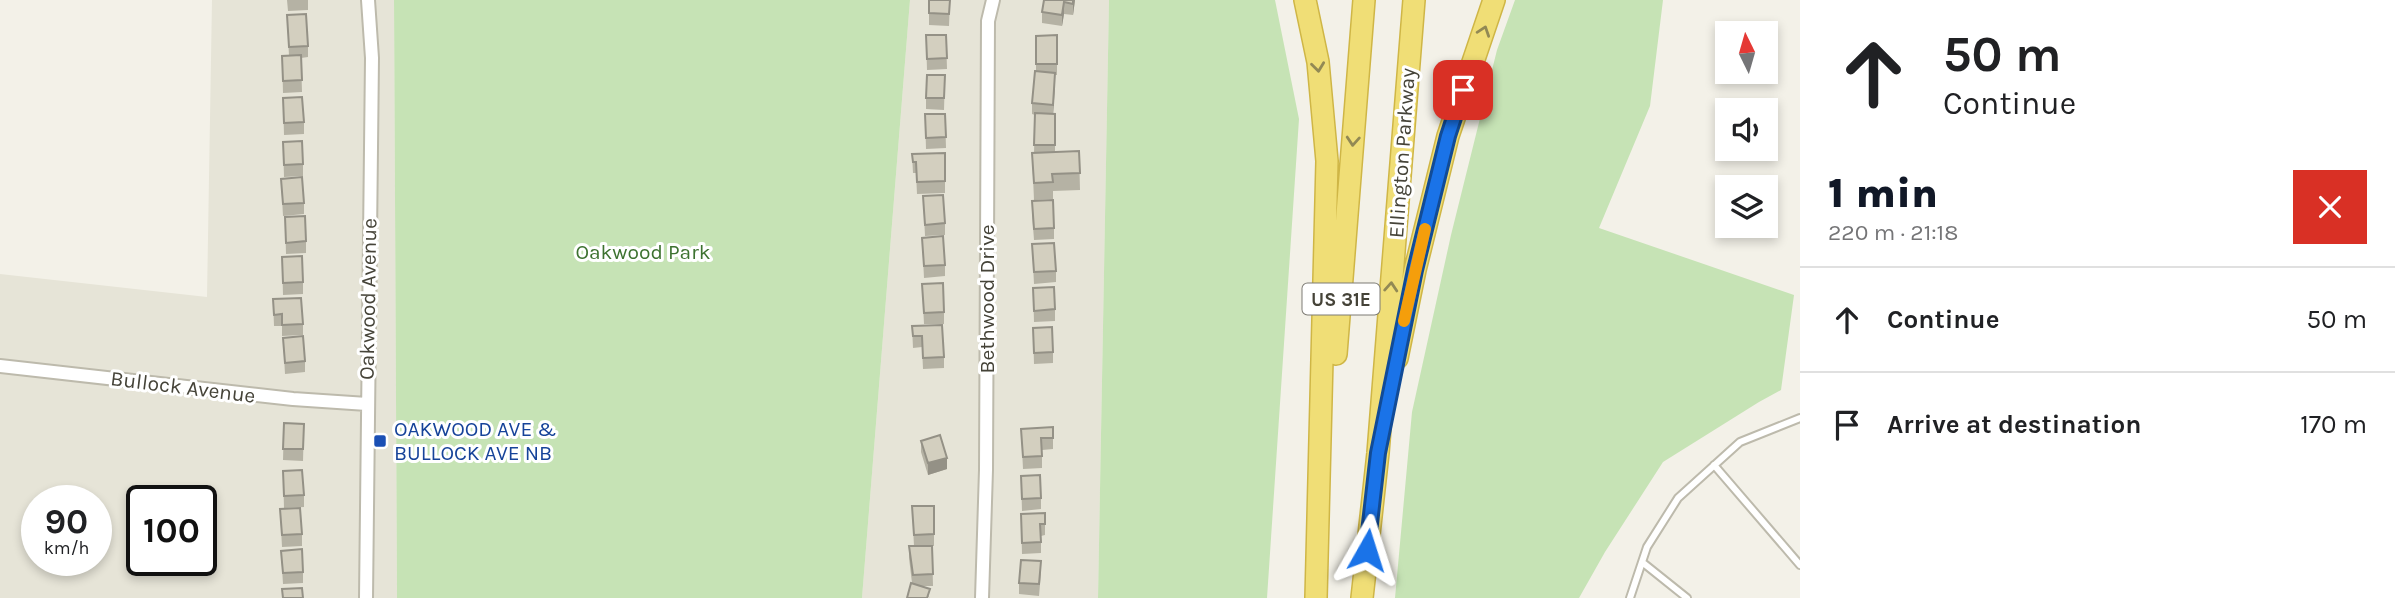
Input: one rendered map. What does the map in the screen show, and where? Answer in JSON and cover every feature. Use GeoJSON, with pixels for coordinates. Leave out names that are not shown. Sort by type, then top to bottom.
{"type":"FeatureCollection","features":[{"type":"Feature","properties":{"kind":"highway"},"geometry":{"type":"LineString","coordinates":[[1305,0],[1318,62],[1327,161],[1316,598]]}},
{"type":"Feature","properties":{"kind":"highway","name":"US 31E"},"geometry":{"type":"LineString","coordinates":[[1316,598],[1364,0]]}},
{"type":"Feature","properties":{"kind":"highway","name":"Ellington Parkway"},"geometry":{"type":"LineString","coordinates":[[1362,598],[1378,453],[1414,0]]}},
{"type":"Feature","properties":{"kind":"highway"},"geometry":{"type":"LineString","coordinates":[[1378,453],[1415,270],[1448,136],[1494,0]]}},
{"type":"Feature","properties":{"kind":"street","name":"Oakwood Avenue"},"geometry":{"type":"LineString","coordinates":[[366,598],[372,58],[368,0]]}},
{"type":"Feature","properties":{"kind":"street","name":"Bethwood Drive"},"geometry":{"type":"LineString","coordinates":[[982,598],[986,470],[988,20],[993,0]]}},
{"type":"Feature","properties":{"kind":"street","name":"Bullock Avenue"},"geometry":{"type":"LineString","coordinates":[[0,366],[293,399],[367,404]]}},
{"type":"Feature","properties":{"kind":"lane"},"geometry":{"type":"LineString","coordinates":[[1630,598],[1647,547],[1678,498],[1740,442],[1800,418]]}},
{"type":"Feature","properties":{"kind":"lane"},"geometry":{"type":"LineString","coordinates":[[1714,465],[1800,565]]}},
{"type":"Feature","properties":{"kind":"lane"},"geometry":{"type":"LineString","coordinates":[[1642,562],[1687,598]]}},
{"type":"Feature","properties":{"kind":"shaded area"},"geometry":{"type":"Polygon","coordinates":[[[212,0],[394,0],[397,598],[0,598],[0,274],[207,297],[212,0]]]}},
{"type":"Feature","properties":{"kind":"shaded area"},"geometry":{"type":"Polygon","coordinates":[[[910,0],[1109,0],[1098,598],[862,598],[910,0]]]}},
{"type":"Feature","properties":{"kind":"green space","name":"Oakwood Park"},"geometry":{"type":"Polygon","coordinates":[[[394,0],[910,0],[862,598],[397,598],[394,0]]]}},
{"type":"Feature","properties":{"kind":"green space"},"geometry":{"type":"Polygon","coordinates":[[[1109,0],[1275,0],[1299,119],[1267,598],[1098,598],[1109,0]]]}},
{"type":"Feature","properties":{"kind":"green space"},"geometry":{"type":"Polygon","coordinates":[[[1515,0],[1663,0],[1650,106],[1599,228],[1794,295],[1781,390],[1663,462],[1579,598],[1395,598],[1412,412],[1451,235],[1497,50],[1515,0]]]}},
{"type":"Feature","properties":{"kind":"building"},"geometry":{"type":"Polygon","coordinates":[[[929,0],[950,0],[949,14],[929,13],[929,0]]]}},
{"type":"Feature","properties":{"kind":"building"},"geometry":{"type":"Polygon","coordinates":[[[1044,0],[1073,0],[1073,4],[1064,2],[1062,15],[1042,12],[1044,0]]]}},
{"type":"Feature","properties":{"kind":"building"},"geometry":{"type":"Polygon","coordinates":[[[306,14],[308,46],[289,47],[287,15],[306,14]]]}},
{"type":"Feature","properties":{"kind":"building"},"geometry":{"type":"Polygon","coordinates":[[[926,35],[946,35],[947,58],[927,59],[926,35]]]}},
{"type":"Feature","properties":{"kind":"building"},"geometry":{"type":"Polygon","coordinates":[[[1057,35],[1057,64],[1036,64],[1036,36],[1057,35]]]}},
{"type":"Feature","properties":{"kind":"building"},"geometry":{"type":"Polygon","coordinates":[[[301,55],[302,80],[283,81],[282,56],[301,55]]]}},
{"type":"Feature","properties":{"kind":"building"},"geometry":{"type":"Polygon","coordinates":[[[1035,71],[1055,73],[1053,105],[1032,103],[1035,71]]]}},
{"type":"Feature","properties":{"kind":"building"},"geometry":{"type":"Polygon","coordinates":[[[927,75],[945,75],[944,98],[926,98],[927,75]]]}},
{"type":"Feature","properties":{"kind":"building"},"geometry":{"type":"Polygon","coordinates":[[[302,97],[304,122],[284,123],[283,98],[302,97]]]}},
{"type":"Feature","properties":{"kind":"building"},"geometry":{"type":"Polygon","coordinates":[[[1035,113],[1055,114],[1055,145],[1034,145],[1035,113]]]}},
{"type":"Feature","properties":{"kind":"building"},"geometry":{"type":"Polygon","coordinates":[[[925,114],[945,114],[946,137],[926,138],[925,114]]]}},
{"type":"Feature","properties":{"kind":"building"},"geometry":{"type":"Polygon","coordinates":[[[302,141],[303,164],[284,165],[283,142],[302,141]]]}},
{"type":"Feature","properties":{"kind":"building"},"geometry":{"type":"Polygon","coordinates":[[[1079,151],[1080,173],[1052,174],[1053,182],[1034,183],[1032,153],[1079,151]]]}},
{"type":"Feature","properties":{"kind":"building"},"geometry":{"type":"Polygon","coordinates":[[[945,153],[945,181],[917,182],[916,162],[913,162],[912,154],[945,153]]]}},
{"type":"Feature","properties":{"kind":"building"},"geometry":{"type":"Polygon","coordinates":[[[302,177],[304,203],[283,204],[281,179],[302,177]]]}},
{"type":"Feature","properties":{"kind":"building"},"geometry":{"type":"Polygon","coordinates":[[[943,195],[945,223],[925,225],[923,196],[943,195]]]}},
{"type":"Feature","properties":{"kind":"building"},"geometry":{"type":"Polygon","coordinates":[[[1053,200],[1054,228],[1034,229],[1032,201],[1053,200]]]}},
{"type":"Feature","properties":{"kind":"building"},"geometry":{"type":"Polygon","coordinates":[[[305,216],[306,241],[286,243],[285,217],[305,216]]]}},
{"type":"Feature","properties":{"kind":"building"},"geometry":{"type":"Polygon","coordinates":[[[943,236],[945,265],[924,266],[922,238],[943,236]]]}},
{"type":"Feature","properties":{"kind":"building"},"geometry":{"type":"Polygon","coordinates":[[[1054,243],[1056,271],[1034,272],[1032,244],[1054,243]]]}},
{"type":"Feature","properties":{"kind":"building"},"geometry":{"type":"Polygon","coordinates":[[[302,256],[303,282],[283,283],[282,257],[302,256]]]}},
{"type":"Feature","properties":{"kind":"building"},"geometry":{"type":"Polygon","coordinates":[[[943,283],[944,312],[924,313],[922,284],[943,283]]]}},
{"type":"Feature","properties":{"kind":"building"},"geometry":{"type":"Polygon","coordinates":[[[1054,287],[1055,309],[1034,311],[1033,288],[1054,287]]]}},
{"type":"Feature","properties":{"kind":"building"},"geometry":{"type":"Polygon","coordinates":[[[301,298],[303,324],[282,325],[282,314],[274,315],[273,299],[301,298]]]}},
{"type":"Feature","properties":{"kind":"building"},"geometry":{"type":"Polygon","coordinates":[[[942,325],[944,357],[923,358],[922,336],[913,336],[912,326],[942,325]]]}},
{"type":"Feature","properties":{"kind":"building"},"geometry":{"type":"Polygon","coordinates":[[[1052,327],[1053,352],[1034,353],[1033,328],[1052,327]]]}},
{"type":"Feature","properties":{"kind":"building"},"geometry":{"type":"Polygon","coordinates":[[[303,336],[305,361],[285,363],[283,338],[303,336]]]}},
{"type":"Feature","properties":{"kind":"building"},"geometry":{"type":"Polygon","coordinates":[[[284,423],[304,424],[303,449],[283,449],[284,423]]]}},
{"type":"Feature","properties":{"kind":"building"},"geometry":{"type":"Polygon","coordinates":[[[1053,427],[1053,438],[1041,438],[1042,456],[1023,457],[1021,429],[1053,427]]]}},
{"type":"Feature","properties":{"kind":"building"},"geometry":{"type":"Polygon","coordinates":[[[940,435],[947,458],[928,463],[921,441],[940,435]]]}},
{"type":"Feature","properties":{"kind":"building"},"geometry":{"type":"Polygon","coordinates":[[[302,470],[304,495],[284,496],[283,471],[302,470]]]}},
{"type":"Feature","properties":{"kind":"building"},"geometry":{"type":"Polygon","coordinates":[[[1040,475],[1041,498],[1022,499],[1021,476],[1040,475]]]}},
{"type":"Feature","properties":{"kind":"building"},"geometry":{"type":"Polygon","coordinates":[[[912,506],[934,506],[934,534],[914,535],[912,506]]]}},
{"type":"Feature","properties":{"kind":"building"},"geometry":{"type":"Polygon","coordinates":[[[300,508],[302,534],[282,535],[280,509],[300,508]]]}},
{"type":"Feature","properties":{"kind":"building"},"geometry":{"type":"Polygon","coordinates":[[[1045,513],[1045,524],[1040,524],[1041,542],[1022,543],[1021,514],[1045,513]]]}},
{"type":"Feature","properties":{"kind":"building"},"geometry":{"type":"Polygon","coordinates":[[[909,546],[932,546],[933,574],[913,575],[909,546]]]}},
{"type":"Feature","properties":{"kind":"building"},"geometry":{"type":"Polygon","coordinates":[[[302,549],[303,572],[283,573],[281,551],[302,549]]]}},
{"type":"Feature","properties":{"kind":"building"},"geometry":{"type":"Polygon","coordinates":[[[1021,560],[1041,561],[1039,584],[1019,583],[1021,560]]]}},
{"type":"Feature","properties":{"kind":"building"},"geometry":{"type":"Polygon","coordinates":[[[911,583],[930,589],[927,598],[907,598],[911,583]]]}},
{"type":"Feature","properties":{"kind":"building"},"geometry":{"type":"Polygon","coordinates":[[[302,588],[303,598],[283,598],[282,589],[302,588]]]}},
{"type":"Feature","properties":{"kind":"slow traffic"},"geometry":{"type":"LineString","coordinates":[[1404,321],[1425,229]]}},
{"type":"Feature","properties":{"kind":"place","name":"OAKWOOD AVE & BULLOCK AVE NB"},"geometry":{"type":"Point","coordinates":[380,441]}},
{"type":"Feature","properties":{"kind":"route"},"geometry":{"type":"LineString","coordinates":[[1367,550],[1378,453],[1415,270],[1448,136],[1463,90]]}}]}
